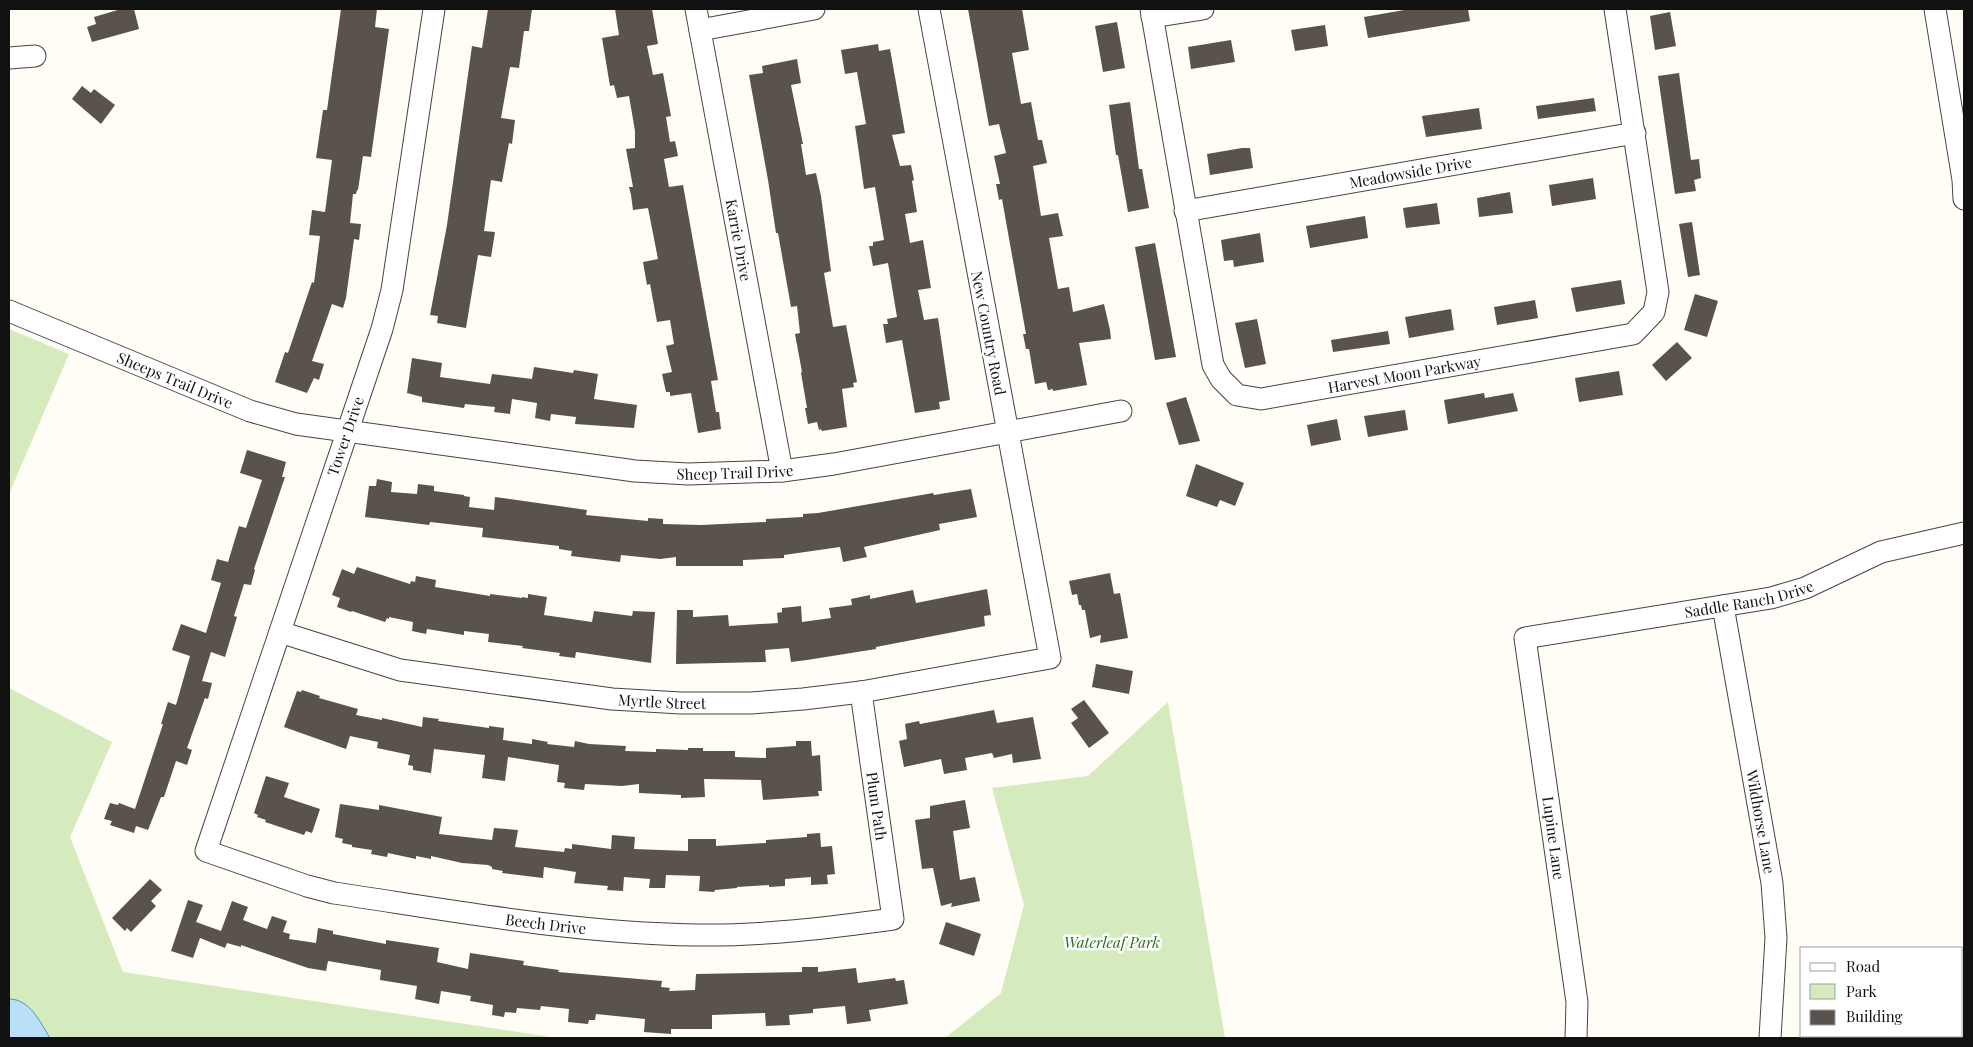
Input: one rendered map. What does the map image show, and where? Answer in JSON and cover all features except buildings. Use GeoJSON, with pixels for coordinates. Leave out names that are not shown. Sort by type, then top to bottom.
{"type":"FeatureCollection","features":[{"type":"Feature","properties":{"kind":"street","name":"Tower Drive"},"geometry":{"type":"LineString","coordinates":[[206,851],[382,329],[392,290],[434,9]]}},
{"type":"Feature","properties":{"kind":"street","name":"Karrie Drive"},"geometry":{"type":"LineString","coordinates":[[696,9],[782,471]]}},
{"type":"Feature","properties":{"kind":"street"},"geometry":{"type":"LineString","coordinates":[[700,30],[814,9]]}},
{"type":"Feature","properties":{"kind":"street","name":"New Country Road"},"geometry":{"type":"LineString","coordinates":[[929,9],[1050,658]]}},
{"type":"Feature","properties":{"kind":"street"},"geometry":{"type":"LineString","coordinates":[[1151,13],[1203,9]]}},
{"type":"Feature","properties":{"kind":"street","name":"Harvest Moon Parkway"},"geometry":{"type":"LineString","coordinates":[[1151,13],[1213,365],[1221,379],[1237,395],[1261,399],[1633,334],[1654,312],[1658,292],[1635,132],[1614,9]]}},
{"type":"Feature","properties":{"kind":"street"},"geometry":{"type":"LineString","coordinates":[[1935,9],[1957,103],[1964,199]]}},
{"type":"Feature","properties":{"kind":"street"},"geometry":{"type":"LineString","coordinates":[[9,58],[35,56]]}},
{"type":"Feature","properties":{"kind":"street","name":"Meadowside Drive"},"geometry":{"type":"LineString","coordinates":[[1185,211],[1635,132]]}},
{"type":"Feature","properties":{"kind":"street","name":"Sheeps Trail Drive"},"geometry":{"type":"LineString","coordinates":[[9,311],[250,411],[296,424],[347,432]]}},
{"type":"Feature","properties":{"kind":"street","name":"Sheep Trail Drive"},"geometry":{"type":"LineString","coordinates":[[347,432],[635,471],[688,474],[782,471],[834,464],[1121,411]]}},
{"type":"Feature","properties":{"kind":"street","name":"Saddle Ranch Drive"},"geometry":{"type":"LineString","coordinates":[[1526,638],[1771,598],[1796,590],[1881,552],[1964,533]]}},
{"type":"Feature","properties":{"kind":"street","name":"Wildhorse Lane"},"geometry":{"type":"LineString","coordinates":[[1723,606],[1772,883],[1776,938],[1770,1038]]}},
{"type":"Feature","properties":{"kind":"street","name":"Myrtle Street"},"geometry":{"type":"LineString","coordinates":[[280,632],[400,670],[612,699],[681,703],[751,703],[862,692],[1050,658]]}},
{"type":"Feature","properties":{"kind":"street","name":"Lupine Lane"},"geometry":{"type":"LineString","coordinates":[[1526,638],[1577,1002],[1576,1038]]}},
{"type":"Feature","properties":{"kind":"street","name":"Plum Path"},"geometry":{"type":"LineString","coordinates":[[862,692],[893,920]]}},
{"type":"Feature","properties":{"kind":"street","name":"Beech Drive"},"geometry":{"type":"LineString","coordinates":[[206,851],[307,886],[334,893],[594,929],[697,935],[761,933],[893,920]]}},
{"type":"Feature","properties":{"kind":"green space"},"geometry":{"type":"Polygon","coordinates":[[[9,329],[69,354],[9,494],[9,329]]]}},
{"type":"Feature","properties":{"kind":"green space"},"geometry":{"type":"Polygon","coordinates":[[[9,688],[112,742],[70,837],[123,972],[557,1038],[9,1038],[9,688]]]}},
{"type":"Feature","properties":{"kind":"green space","name":"Waterleaf Park"},"geometry":{"type":"Polygon","coordinates":[[[1168,702],[1225,1038],[945,1038],[1001,993],[1024,905],[992,788],[1088,776],[1168,702]]]}},
{"type":"Feature","properties":{"kind":"water"},"geometry":{"type":"Polygon","coordinates":[[[9,999],[16,1000],[29,1007],[50,1038],[9,1038],[9,999]]]}}]}
